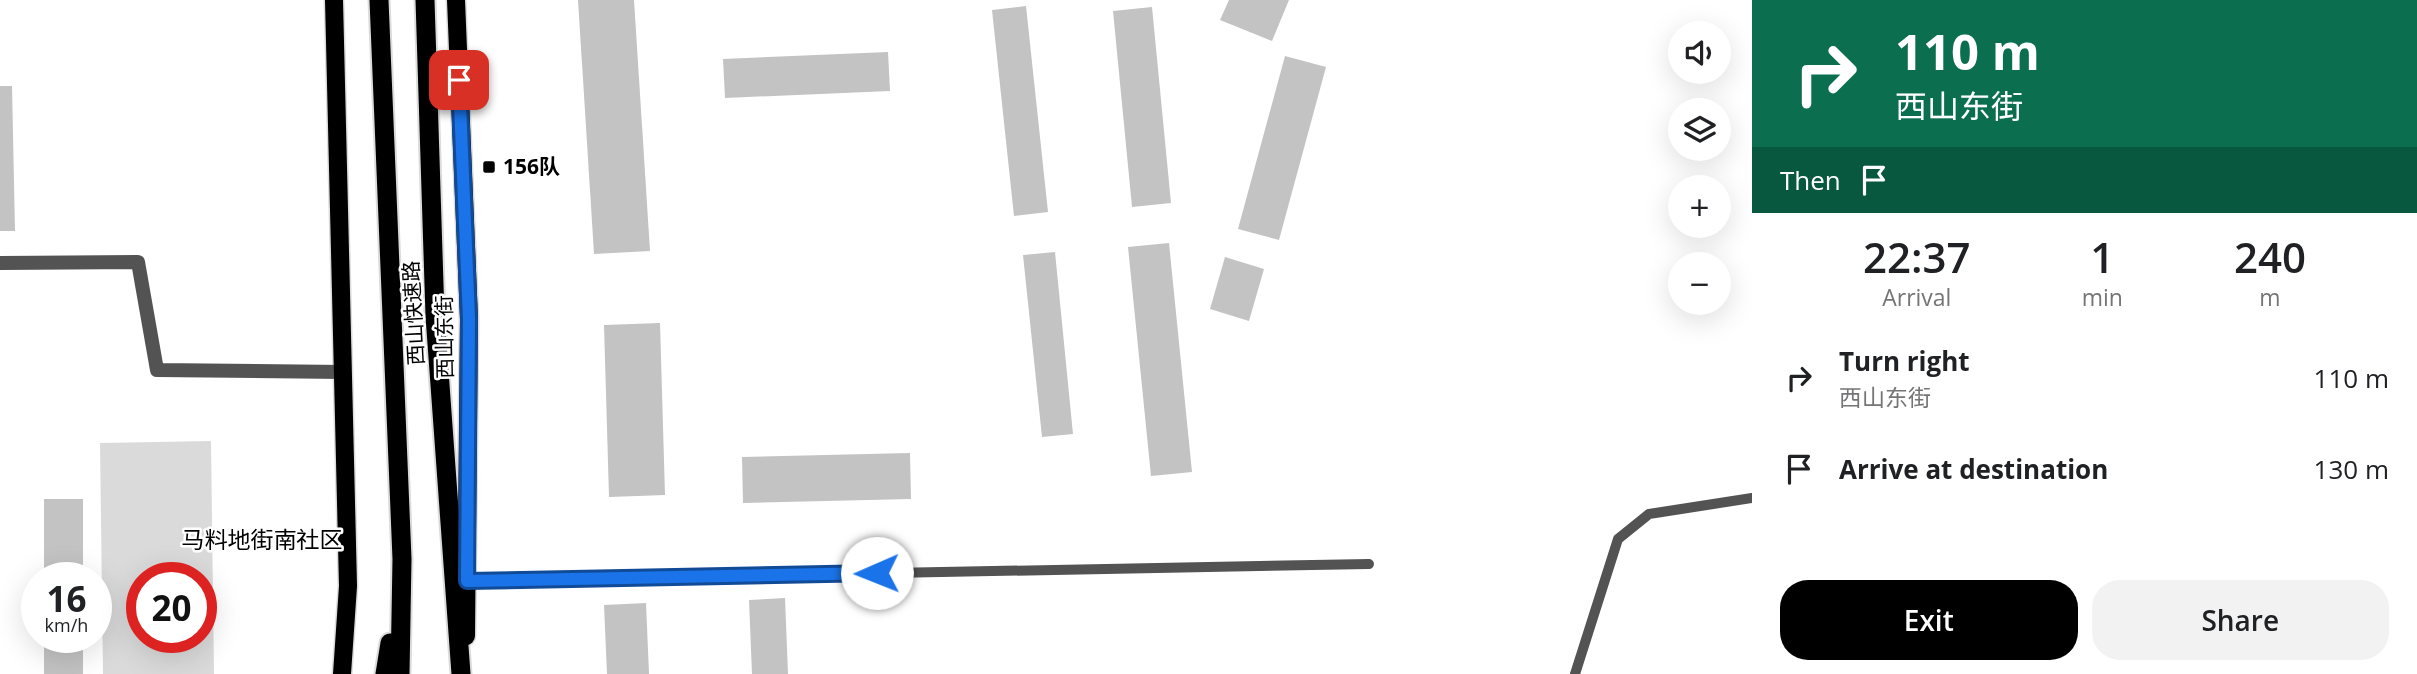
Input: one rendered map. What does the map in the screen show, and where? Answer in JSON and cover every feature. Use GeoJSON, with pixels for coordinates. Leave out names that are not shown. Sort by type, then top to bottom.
{"type":"FeatureCollection","features":[{"type":"Feature","properties":{"kind":"highway","name":"西山快速路"},"geometry":{"type":"LineString","coordinates":[[379,0],[402,559]]}},
{"type":"Feature","properties":{"kind":"highway","name":"西山快速路"},"geometry":{"type":"LineString","coordinates":[[425,0],[435,316],[459,622]]}},
{"type":"Feature","properties":{"kind":"highway"},"geometry":{"type":"LineString","coordinates":[[385,674],[402,559]]}},
{"type":"Feature","properties":{"kind":"highway"},"geometry":{"type":"LineString","coordinates":[[400,674],[402,559]]}},
{"type":"Feature","properties":{"kind":"highway"},"geometry":{"type":"LineString","coordinates":[[453,674],[459,622]]}},
{"type":"Feature","properties":{"kind":"highway"},"geometry":{"type":"LineString","coordinates":[[459,622],[462,674]]}},
{"type":"Feature","properties":{"kind":"main road"},"geometry":{"type":"LineString","coordinates":[[334,0],[348,586],[342,674]]}},
{"type":"Feature","properties":{"kind":"main road","name":"西山东街"},"geometry":{"type":"LineString","coordinates":[[456,0],[469,319],[467,581],[462,674]]}},
{"type":"Feature","properties":{"kind":"street"},"geometry":{"type":"LineString","coordinates":[[0,262],[138,262],[157,370],[344,372]]}},
{"type":"Feature","properties":{"kind":"lane"},"geometry":{"type":"LineString","coordinates":[[1575,674],[1618,539],[1649,514],[1752,498]]}},
{"type":"Feature","properties":{"kind":"lane"},"geometry":{"type":"LineString","coordinates":[[467,581],[1369,564]]}},
{"type":"Feature","properties":{"kind":"shaded area"},"geometry":{"type":"Polygon","coordinates":[[[211,441],[213,562],[126,562],[126,653],[214,653],[214,674],[103,674],[103,653],[112,653],[112,562],[102,562],[100,443],[211,441]]]}},
{"type":"Feature","properties":{"kind":"building"},"geometry":{"type":"Polygon","coordinates":[[[578,0],[634,0],[650,251],[594,254],[578,0]]]}},
{"type":"Feature","properties":{"kind":"building"},"geometry":{"type":"Polygon","coordinates":[[[1229,0],[1289,0],[1272,41],[1220,20],[1229,0]]]}},
{"type":"Feature","properties":{"kind":"building"},"geometry":{"type":"Polygon","coordinates":[[[1026,6],[1048,212],[1014,216],[992,10],[1026,6]]]}},
{"type":"Feature","properties":{"kind":"building"},"geometry":{"type":"Polygon","coordinates":[[[1152,7],[1171,203],[1132,207],[1113,11],[1152,7]]]}},
{"type":"Feature","properties":{"kind":"building"},"geometry":{"type":"Polygon","coordinates":[[[888,52],[890,91],[725,98],[723,59],[888,52]]]}},
{"type":"Feature","properties":{"kind":"building"},"geometry":{"type":"Polygon","coordinates":[[[1285,56],[1326,67],[1279,240],[1238,229],[1285,56]]]}},
{"type":"Feature","properties":{"kind":"building"},"geometry":{"type":"Polygon","coordinates":[[[0,86],[12,86],[15,231],[0,231],[0,86]]]}},
{"type":"Feature","properties":{"kind":"building"},"geometry":{"type":"Polygon","coordinates":[[[1169,243],[1192,472],[1151,476],[1128,247],[1169,243]]]}},
{"type":"Feature","properties":{"kind":"building"},"geometry":{"type":"Polygon","coordinates":[[[1055,252],[1073,434],[1042,437],[1023,255],[1055,252]]]}},
{"type":"Feature","properties":{"kind":"building"},"geometry":{"type":"Polygon","coordinates":[[[1225,257],[1264,269],[1249,321],[1210,309],[1225,257]]]}},
{"type":"Feature","properties":{"kind":"building"},"geometry":{"type":"Polygon","coordinates":[[[660,323],[665,495],[609,497],[604,325],[660,323]]]}},
{"type":"Feature","properties":{"kind":"building"},"geometry":{"type":"Polygon","coordinates":[[[910,453],[911,499],[743,503],[742,457],[910,453]]]}},
{"type":"Feature","properties":{"kind":"building"},"geometry":{"type":"Polygon","coordinates":[[[44,499],[83,499],[83,562],[44,562],[44,499]]]}},
{"type":"Feature","properties":{"kind":"building"},"geometry":{"type":"Polygon","coordinates":[[[785,598],[788,674],[752,674],[749,600],[785,598]]]}},
{"type":"Feature","properties":{"kind":"building"},"geometry":{"type":"Polygon","coordinates":[[[646,603],[649,674],[607,674],[604,605],[646,603]]]}},
{"type":"Feature","properties":{"kind":"building"},"geometry":{"type":"Polygon","coordinates":[[[44,653],[83,653],[83,674],[44,674],[44,653]]]}},
{"type":"Feature","properties":{"kind":"place","name":"156队"},"geometry":{"type":"Point","coordinates":[489,167]}},
{"type":"Feature","properties":{"kind":"district","name":"马料地街南社区"},"geometry":{"type":"Point","coordinates":[262,540]}},
{"type":"Feature","properties":{"kind":"route"},"geometry":{"type":"LineString","coordinates":[[459,80],[469,319],[467,581],[877,573]]}}]}
